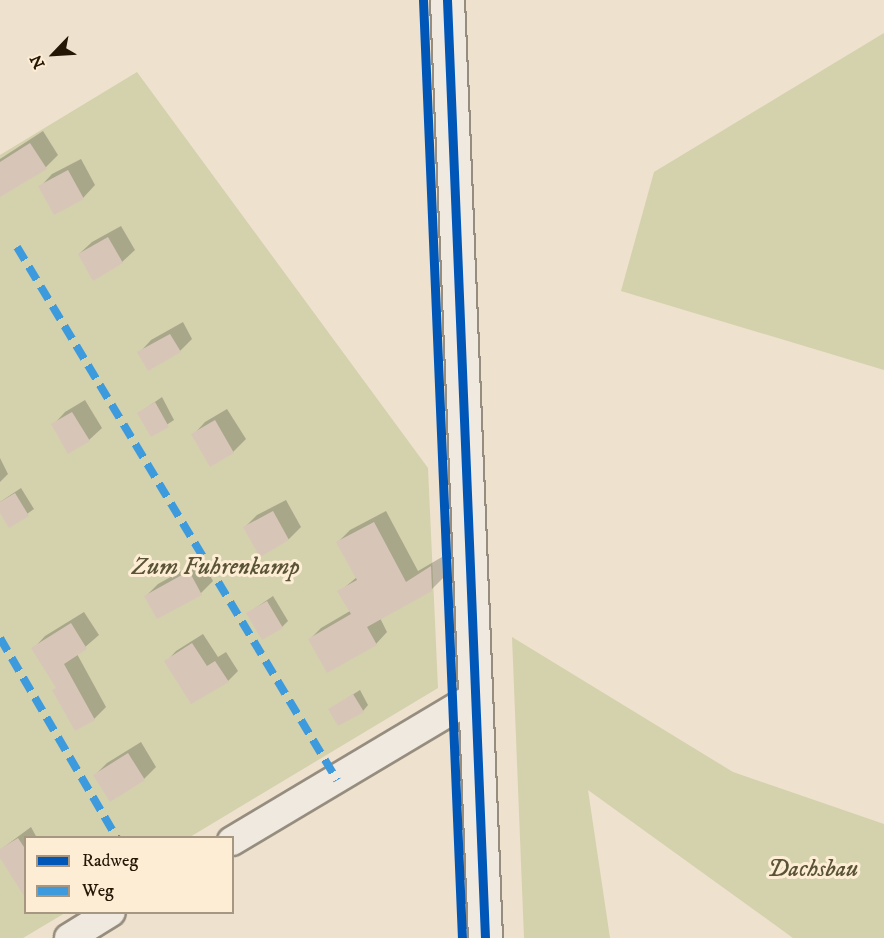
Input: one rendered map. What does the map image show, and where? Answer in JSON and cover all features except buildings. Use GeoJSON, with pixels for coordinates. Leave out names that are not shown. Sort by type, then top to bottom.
{"type":"FeatureCollection","features":[{"type":"Feature","properties":{"kind":"street"},"geometry":{"type":"LineString","coordinates":[[447,0],[485,938]]}},
{"type":"Feature","properties":{"kind":"street"},"geometry":{"type":"LineString","coordinates":[[234,840],[474,697]]}},
{"type":"Feature","properties":{"kind":"street"},"geometry":{"type":"LineString","coordinates":[[69,938],[108,914]]}},
{"type":"Feature","properties":{"kind":"green space"},"geometry":{"type":"Polygon","coordinates":[[[884,33],[884,370],[621,291],[654,172],[884,33]]]}},
{"type":"Feature","properties":{"kind":"green space","name":"Zum Fuhrenkamp"},"geometry":{"type":"Polygon","coordinates":[[[137,72],[428,468],[438,688],[192,836],[24,836],[24,914],[63,914],[23,938],[0,938],[0,155],[137,72]]]}},
{"type":"Feature","properties":{"kind":"green space","name":"Dachsbau"},"geometry":{"type":"Polygon","coordinates":[[[512,637],[733,772],[884,824],[884,938],[793,938],[588,790],[610,938],[524,938],[512,637]]]}},
{"type":"Feature","properties":{"kind":"marked path"},"geometry":{"type":"LineString","coordinates":[[17,247],[337,780]]}},
{"type":"Feature","properties":{"kind":"marked path"},"geometry":{"type":"LineString","coordinates":[[0,638],[116,836]]}},
{"type":"Feature","properties":{"kind":"cycle path"},"geometry":{"type":"LineString","coordinates":[[423,0],[462,938]]}},
{"type":"Feature","properties":{"kind":"cycle path"},"geometry":{"type":"LineString","coordinates":[[447,0],[485,938]]}}]}
